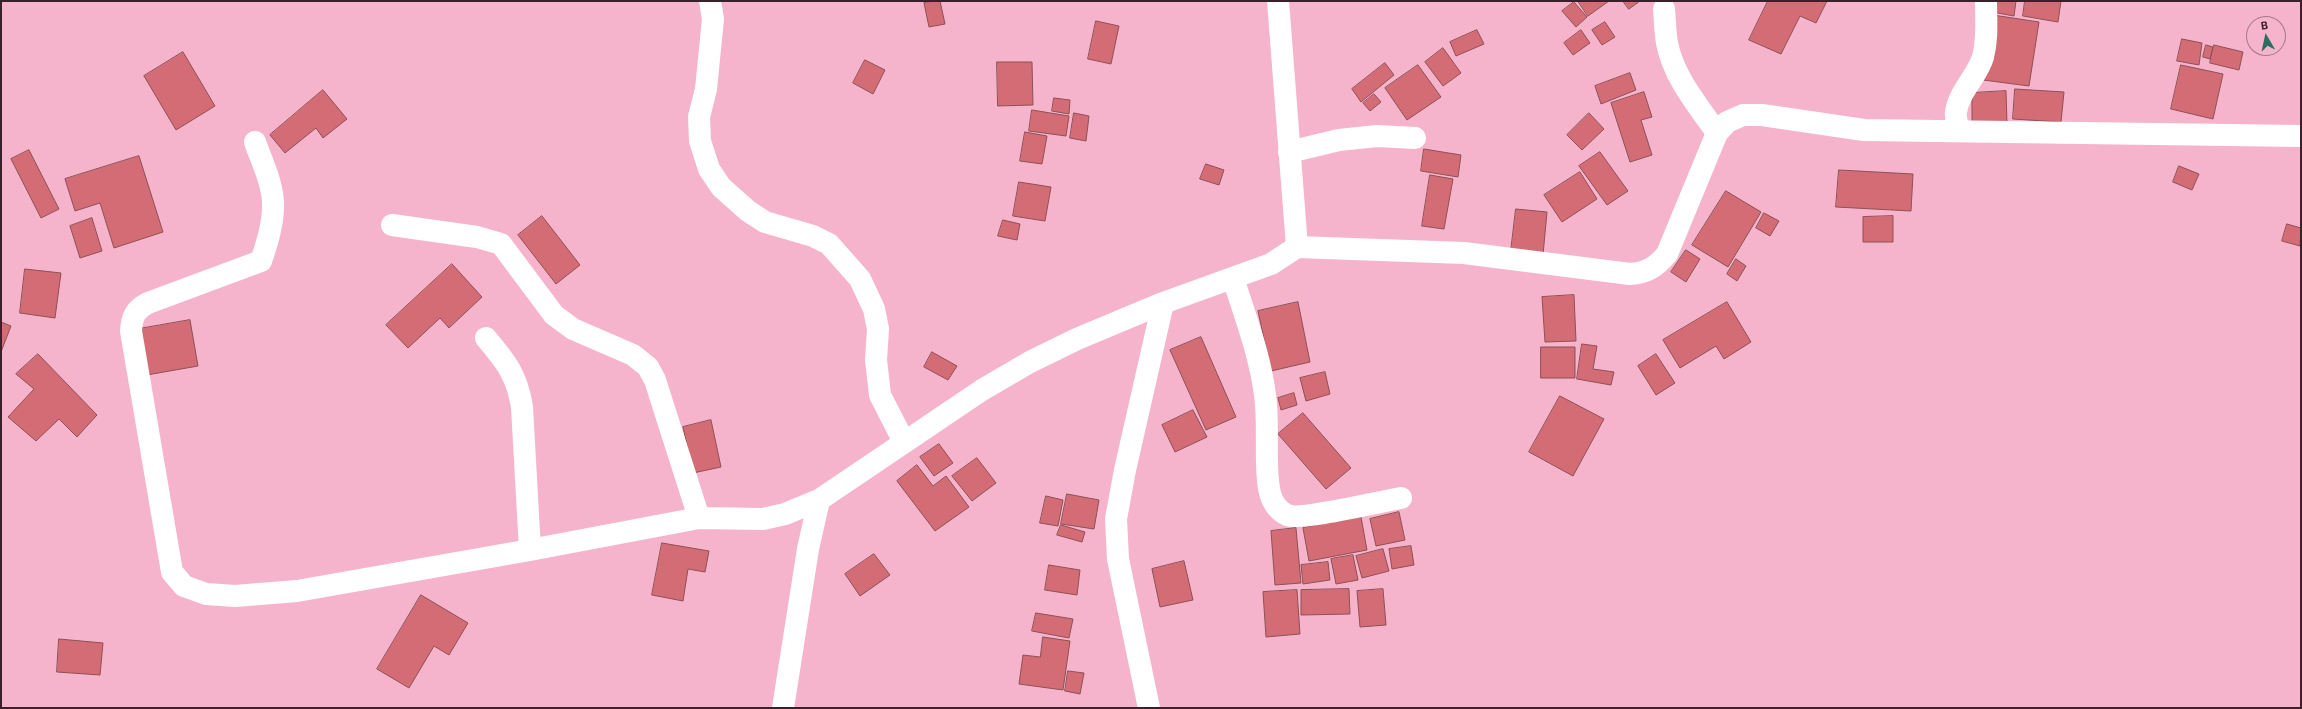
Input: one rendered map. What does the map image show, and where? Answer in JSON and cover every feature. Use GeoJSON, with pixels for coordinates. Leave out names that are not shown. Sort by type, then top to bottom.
{"type":"FeatureCollection","features":[{"type":"Feature","properties":{"kind":"street"},"geometry":{"type":"LineString","coordinates":[[710,1],[713,19],[706,89],[700,117],[700,141],[709,169],[721,187],[748,211],[765,222],[813,236],[829,244],[860,279],[874,309],[878,329],[876,360],[880,395],[904,442]]}},
{"type":"Feature","properties":{"kind":"street"},"geometry":{"type":"LineString","coordinates":[[1278,1],[1297,247]]}},
{"type":"Feature","properties":{"kind":"street"},"geometry":{"type":"LineString","coordinates":[[1958,130],[1956,113],[1963,90],[1974,76],[1983,58],[1987,38],[1986,1]]}},
{"type":"Feature","properties":{"kind":"street"},"geometry":{"type":"LineString","coordinates":[[1664,9],[1667,42],[1672,61],[1682,84],[1718,133]]}},
{"type":"Feature","properties":{"kind":"street"},"geometry":{"type":"LineString","coordinates":[[255,142],[271,191],[273,206],[268,239],[261,261],[148,303],[138,309],[132,318],[131,331],[170,564],[177,580],[184,586],[206,594],[234,596],[297,591],[530,550],[699,518],[763,519],[785,514],[819,500],[982,390],[1030,362],[1077,339],[1163,303],[1271,264],[1297,247],[1464,253],[1630,274],[1644,273],[1658,264],[1667,254],[1718,133],[1727,122],[1742,115],[1762,115],[1864,130],[1958,130],[2301,136]]}},
{"type":"Feature","properties":{"kind":"street"},"geometry":{"type":"LineString","coordinates":[[1289,152],[1339,140],[1377,136],[1415,138]]}},
{"type":"Feature","properties":{"kind":"street"},"geometry":{"type":"LineString","coordinates":[[392,225],[477,237],[501,244],[554,315],[573,329],[633,354],[648,366],[655,380],[699,518]]}},
{"type":"Feature","properties":{"kind":"street"},"geometry":{"type":"LineString","coordinates":[[1233,278],[1259,365],[1265,394],[1267,420],[1265,457],[1269,488],[1274,506],[1288,516],[1306,516],[1401,498]]}},
{"type":"Feature","properties":{"kind":"street"},"geometry":{"type":"LineString","coordinates":[[1149,708],[1118,559],[1116,519],[1125,470],[1163,303]]}},
{"type":"Feature","properties":{"kind":"street"},"geometry":{"type":"LineString","coordinates":[[486,338],[510,366],[519,387],[522,407],[530,550]]}},
{"type":"Feature","properties":{"kind":"street"},"geometry":{"type":"LineString","coordinates":[[783,708],[808,549],[819,500]]}},
{"type":"Feature","properties":{"kind":"building"},"geometry":{"type":"Polygon","coordinates":[[[940,1],[945,24],[929,27],[924,3],[940,1]]]}},
{"type":"Feature","properties":{"kind":"building"},"geometry":{"type":"Polygon","coordinates":[[[1578,1],[1609,1],[1588,16],[1578,1]]]}},
{"type":"Feature","properties":{"kind":"building"},"geometry":{"type":"Polygon","coordinates":[[[1623,1],[1640,1],[1629,9],[1623,1]]]}},
{"type":"Feature","properties":{"kind":"building"},"geometry":{"type":"Polygon","coordinates":[[[1768,1],[1827,1],[1816,23],[1800,16],[1781,54],[1749,40],[1768,1]]]}},
{"type":"Feature","properties":{"kind":"building"},"geometry":{"type":"Polygon","coordinates":[[[1994,1],[2016,1],[2014,16],[1992,12],[1994,1]]]}},
{"type":"Feature","properties":{"kind":"building"},"geometry":{"type":"Polygon","coordinates":[[[2025,1],[2061,1],[2058,22],[2023,16],[2025,1]]]}},
{"type":"Feature","properties":{"kind":"building"},"geometry":{"type":"Polygon","coordinates":[[[1574,2],[1587,17],[1576,27],[1562,11],[1574,2]]]}},
{"type":"Feature","properties":{"kind":"building"},"geometry":{"type":"Polygon","coordinates":[[[1993,15],[2039,22],[2029,86],[1983,80],[1993,15]]]}},
{"type":"Feature","properties":{"kind":"building"},"geometry":{"type":"Polygon","coordinates":[[[1096,21],[1119,26],[1111,64],[1088,59],[1096,21]]]}},
{"type":"Feature","properties":{"kind":"building"},"geometry":{"type":"Polygon","coordinates":[[[1605,22],[1615,37],[1602,45],[1592,30],[1605,22]]]}},
{"type":"Feature","properties":{"kind":"building"},"geometry":{"type":"Polygon","coordinates":[[[1477,30],[1484,44],[1456,56],[1450,42],[1477,30]]]}},
{"type":"Feature","properties":{"kind":"building"},"geometry":{"type":"Polygon","coordinates":[[[1581,30],[1590,43],[1573,55],[1564,43],[1581,30]]]}},
{"type":"Feature","properties":{"kind":"building"},"geometry":{"type":"Polygon","coordinates":[[[2182,39],[2202,43],[2199,65],[2177,61],[2182,39]]]}},
{"type":"Feature","properties":{"kind":"building"},"geometry":{"type":"Polygon","coordinates":[[[2206,45],[2213,47],[2210,59],[2203,57],[2206,45]]]}},
{"type":"Feature","properties":{"kind":"building"},"geometry":{"type":"Polygon","coordinates":[[[2214,45],[2243,52],[2239,70],[2210,63],[2214,45]]]}},
{"type":"Feature","properties":{"kind":"building"},"geometry":{"type":"Polygon","coordinates":[[[1443,48],[1461,73],[1443,86],[1425,62],[1443,48]]]}},
{"type":"Feature","properties":{"kind":"building"},"geometry":{"type":"Polygon","coordinates":[[[183,52],[215,106],[176,130],[144,76],[183,52]]]}},
{"type":"Feature","properties":{"kind":"building"},"geometry":{"type":"Polygon","coordinates":[[[865,60],[885,70],[873,94],[853,83],[865,60]]]}},
{"type":"Feature","properties":{"kind":"building"},"geometry":{"type":"Polygon","coordinates":[[[997,62],[1032,62],[1033,105],[998,106],[997,62]]]}},
{"type":"Feature","properties":{"kind":"building"},"geometry":{"type":"Polygon","coordinates":[[[1385,63],[1394,75],[1361,102],[1352,89],[1385,63]]]}},
{"type":"Feature","properties":{"kind":"building"},"geometry":{"type":"Polygon","coordinates":[[[1418,65],[1441,97],[1407,120],[1385,88],[1418,65]]]}},
{"type":"Feature","properties":{"kind":"building"},"geometry":{"type":"Polygon","coordinates":[[[2181,65],[2223,74],[2213,119],[2171,109],[2181,65]]]}},
{"type":"Feature","properties":{"kind":"building"},"geometry":{"type":"Polygon","coordinates":[[[1630,73],[1636,90],[1601,104],[1595,86],[1630,73]]]}},
{"type":"Feature","properties":{"kind":"building"},"geometry":{"type":"Polygon","coordinates":[[[2015,89],[2064,92],[2061,122],[2013,119],[2015,89]]]}},
{"type":"Feature","properties":{"kind":"building"},"geometry":{"type":"Polygon","coordinates":[[[323,90],[347,119],[323,138],[316,128],[285,153],[270,135],[323,90]]]}},
{"type":"Feature","properties":{"kind":"building"},"geometry":{"type":"Polygon","coordinates":[[[2006,91],[2007,123],[1972,124],[1972,93],[2006,91]]]}},
{"type":"Feature","properties":{"kind":"building"},"geometry":{"type":"Polygon","coordinates":[[[1644,92],[1652,117],[1641,120],[1652,155],[1630,162],[1611,103],[1644,92]]]}},
{"type":"Feature","properties":{"kind":"building"},"geometry":{"type":"Polygon","coordinates":[[[1374,94],[1381,102],[1370,111],[1363,103],[1374,94]]]}},
{"type":"Feature","properties":{"kind":"building"},"geometry":{"type":"Polygon","coordinates":[[[1054,98],[1070,100],[1069,114],[1052,111],[1054,98]]]}},
{"type":"Feature","properties":{"kind":"building"},"geometry":{"type":"Polygon","coordinates":[[[1032,110],[1069,116],[1066,136],[1029,131],[1032,110]]]}},
{"type":"Feature","properties":{"kind":"building"},"geometry":{"type":"Polygon","coordinates":[[[1074,113],[1089,116],[1086,141],[1070,138],[1074,113]]]}},
{"type":"Feature","properties":{"kind":"building"},"geometry":{"type":"Polygon","coordinates":[[[1589,113],[1604,129],[1582,150],[1567,135],[1589,113]]]}},
{"type":"Feature","properties":{"kind":"building"},"geometry":{"type":"Polygon","coordinates":[[[1025,132],[1047,136],[1042,164],[1020,161],[1025,132]]]}},
{"type":"Feature","properties":{"kind":"building"},"geometry":{"type":"Polygon","coordinates":[[[1424,149],[1461,155],[1458,177],[1421,171],[1424,149]]]}},
{"type":"Feature","properties":{"kind":"building"},"geometry":{"type":"Polygon","coordinates":[[[29,150],[59,209],[41,218],[11,159],[29,150]]]}},
{"type":"Feature","properties":{"kind":"building"},"geometry":{"type":"Polygon","coordinates":[[[1600,152],[1628,191],[1607,205],[1579,166],[1600,152]]]}},
{"type":"Feature","properties":{"kind":"building"},"geometry":{"type":"Polygon","coordinates":[[[139,156],[163,232],[114,248],[100,203],[75,211],[65,179],[139,156]]]}},
{"type":"Feature","properties":{"kind":"building"},"geometry":{"type":"Polygon","coordinates":[[[1206,164],[1224,170],[1219,185],[1200,179],[1206,164]]]}},
{"type":"Feature","properties":{"kind":"building"},"geometry":{"type":"Polygon","coordinates":[[[2179,166],[2199,174],[2192,190],[2173,182],[2179,166]]]}},
{"type":"Feature","properties":{"kind":"building"},"geometry":{"type":"Polygon","coordinates":[[[1839,170],[1913,174],[1911,211],[1836,207],[1839,170]]]}},
{"type":"Feature","properties":{"kind":"building"},"geometry":{"type":"Polygon","coordinates":[[[1580,172],[1597,199],[1562,222],[1544,195],[1580,172]]]}},
{"type":"Feature","properties":{"kind":"building"},"geometry":{"type":"Polygon","coordinates":[[[1430,175],[1453,179],[1444,229],[1422,226],[1430,175]]]}},
{"type":"Feature","properties":{"kind":"building"},"geometry":{"type":"Polygon","coordinates":[[[1019,182],[1051,187],[1045,221],[1013,216],[1019,182]]]}},
{"type":"Feature","properties":{"kind":"building"},"geometry":{"type":"Polygon","coordinates":[[[1726,191],[1761,212],[1728,267],[1692,245],[1726,191]]]}},
{"type":"Feature","properties":{"kind":"building"},"geometry":{"type":"Polygon","coordinates":[[[1516,209],[1547,212],[1543,255],[1511,251],[1516,209]]]}},
{"type":"Feature","properties":{"kind":"building"},"geometry":{"type":"Polygon","coordinates":[[[1764,213],[1779,221],[1770,236],[1756,228],[1764,213]]]}},
{"type":"Feature","properties":{"kind":"building"},"geometry":{"type":"Polygon","coordinates":[[[542,216],[580,265],[556,284],[518,235],[542,216]]]}},
{"type":"Feature","properties":{"kind":"building"},"geometry":{"type":"Polygon","coordinates":[[[1893,216],[1893,242],[1863,242],[1863,217],[1893,216]]]}},
{"type":"Feature","properties":{"kind":"building"},"geometry":{"type":"Polygon","coordinates":[[[92,218],[102,251],[80,258],[70,226],[92,218]]]}},
{"type":"Feature","properties":{"kind":"building"},"geometry":{"type":"Polygon","coordinates":[[[1003,220],[1020,224],[1017,240],[998,236],[1003,220]]]}},
{"type":"Feature","properties":{"kind":"building"},"geometry":{"type":"Polygon","coordinates":[[[2287,224],[2301,228],[2300,246],[2282,241],[2287,224]]]}},
{"type":"Feature","properties":{"kind":"building"},"geometry":{"type":"Polygon","coordinates":[[[1686,250],[1700,259],[1686,282],[1671,272],[1686,250]]]}},
{"type":"Feature","properties":{"kind":"building"},"geometry":{"type":"Polygon","coordinates":[[[1736,259],[1746,266],[1737,281],[1727,274],[1736,259]]]}},
{"type":"Feature","properties":{"kind":"building"},"geometry":{"type":"Polygon","coordinates":[[[452,264],[482,297],[449,328],[440,318],[408,348],[386,325],[452,264]]]}},
{"type":"Feature","properties":{"kind":"building"},"geometry":{"type":"Polygon","coordinates":[[[25,269],[61,273],[55,318],[20,313],[25,269]]]}},
{"type":"Feature","properties":{"kind":"building"},"geometry":{"type":"Polygon","coordinates":[[[1574,295],[1576,341],[1545,342],[1542,297],[1574,295]]]}},
{"type":"Feature","properties":{"kind":"building"},"geometry":{"type":"Polygon","coordinates":[[[1298,302],[1310,362],[1271,371],[1258,311],[1298,302]]]}},
{"type":"Feature","properties":{"kind":"building"},"geometry":{"type":"Polygon","coordinates":[[[1727,302],[1751,342],[1724,359],[1716,346],[1680,368],[1663,340],[1727,302]]]}},
{"type":"Feature","properties":{"kind":"building"},"geometry":{"type":"Polygon","coordinates":[[[190,320],[198,366],[141,376],[133,330],[190,320]]]}},
{"type":"Feature","properties":{"kind":"building"},"geometry":{"type":"Polygon","coordinates":[[[1,322],[11,326],[1,352],[1,322]]]}},
{"type":"Feature","properties":{"kind":"building"},"geometry":{"type":"Polygon","coordinates":[[[1201,337],[1236,417],[1206,430],[1170,350],[1201,337]]]}},
{"type":"Feature","properties":{"kind":"building"},"geometry":{"type":"Polygon","coordinates":[[[1582,344],[1597,346],[1593,369],[1614,372],[1611,385],[1577,379],[1582,344]]]}},
{"type":"Feature","properties":{"kind":"building"},"geometry":{"type":"Polygon","coordinates":[[[1541,347],[1575,347],[1575,378],[1541,378],[1541,347]]]}},
{"type":"Feature","properties":{"kind":"building"},"geometry":{"type":"Polygon","coordinates":[[[932,352],[957,366],[948,380],[924,367],[932,352]]]}},
{"type":"Feature","properties":{"kind":"building"},"geometry":{"type":"Polygon","coordinates":[[[38,354],[97,415],[77,437],[59,419],[36,441],[8,417],[34,389],[16,374],[38,354]]]}},
{"type":"Feature","properties":{"kind":"building"},"geometry":{"type":"Polygon","coordinates":[[[1656,354],[1675,383],[1656,395],[1638,366],[1656,354]]]}},
{"type":"Feature","properties":{"kind":"building"},"geometry":{"type":"Polygon","coordinates":[[[1325,372],[1330,394],[1306,401],[1300,378],[1325,372]]]}},
{"type":"Feature","properties":{"kind":"building"},"geometry":{"type":"Polygon","coordinates":[[[1294,393],[1297,405],[1281,410],[1278,398],[1294,393]]]}},
{"type":"Feature","properties":{"kind":"building"},"geometry":{"type":"Polygon","coordinates":[[[1560,396],[1604,419],[1573,476],[1529,452],[1560,396]]]}},
{"type":"Feature","properties":{"kind":"building"},"geometry":{"type":"Polygon","coordinates":[[[1193,410],[1207,437],[1175,452],[1162,425],[1193,410]]]}},
{"type":"Feature","properties":{"kind":"building"},"geometry":{"type":"Polygon","coordinates":[[[1303,413],[1351,468],[1326,489],[1278,434],[1303,413]]]}},
{"type":"Feature","properties":{"kind":"building"},"geometry":{"type":"Polygon","coordinates":[[[711,420],[721,467],[693,473],[683,427],[711,420]]]}},
{"type":"Feature","properties":{"kind":"building"},"geometry":{"type":"Polygon","coordinates":[[[939,444],[953,463],[934,476],[920,457],[939,444]]]}},
{"type":"Feature","properties":{"kind":"building"},"geometry":{"type":"Polygon","coordinates":[[[977,458],[996,483],[972,501],[952,476],[977,458]]]}},
{"type":"Feature","properties":{"kind":"building"},"geometry":{"type":"Polygon","coordinates":[[[917,465],[933,486],[946,476],[969,507],[935,531],[897,481],[917,465]]]}},
{"type":"Feature","properties":{"kind":"building"},"geometry":{"type":"Polygon","coordinates":[[[1067,494],[1099,500],[1094,529],[1061,524],[1067,494]]]}},
{"type":"Feature","properties":{"kind":"building"},"geometry":{"type":"Polygon","coordinates":[[[1046,496],[1063,500],[1058,526],[1040,523],[1046,496]]]}},
{"type":"Feature","properties":{"kind":"building"},"geometry":{"type":"Polygon","coordinates":[[[1399,512],[1405,540],[1376,546],[1370,519],[1399,512]]]}},
{"type":"Feature","properties":{"kind":"building"},"geometry":{"type":"Polygon","coordinates":[[[1361,517],[1367,550],[1309,561],[1303,528],[1361,517]]]}},
{"type":"Feature","properties":{"kind":"building"},"geometry":{"type":"Polygon","coordinates":[[[1061,525],[1085,532],[1082,542],[1057,535],[1061,525]]]}},
{"type":"Feature","properties":{"kind":"building"},"geometry":{"type":"Polygon","coordinates":[[[1296,528],[1301,583],[1275,585],[1271,531],[1296,528]]]}},
{"type":"Feature","properties":{"kind":"building"},"geometry":{"type":"Polygon","coordinates":[[[662,543],[709,551],[705,572],[688,569],[683,601],[652,595],[662,543]]]}},
{"type":"Feature","properties":{"kind":"building"},"geometry":{"type":"Polygon","coordinates":[[[1411,546],[1414,565],[1392,569],[1389,549],[1411,546]]]}},
{"type":"Feature","properties":{"kind":"building"},"geometry":{"type":"Polygon","coordinates":[[[1383,549],[1389,571],[1362,578],[1356,556],[1383,549]]]}},
{"type":"Feature","properties":{"kind":"building"},"geometry":{"type":"Polygon","coordinates":[[[874,554],[890,575],[860,596],[845,574],[874,554]]]}},
{"type":"Feature","properties":{"kind":"building"},"geometry":{"type":"Polygon","coordinates":[[[1353,555],[1358,580],[1336,584],[1331,559],[1353,555]]]}},
{"type":"Feature","properties":{"kind":"building"},"geometry":{"type":"Polygon","coordinates":[[[1184,561],[1193,600],[1160,607],[1152,569],[1184,561]]]}},
{"type":"Feature","properties":{"kind":"building"},"geometry":{"type":"Polygon","coordinates":[[[1328,562],[1330,580],[1303,584],[1301,565],[1328,562]]]}},
{"type":"Feature","properties":{"kind":"building"},"geometry":{"type":"Polygon","coordinates":[[[1049,565],[1080,570],[1077,595],[1045,590],[1049,565]]]}},
{"type":"Feature","properties":{"kind":"building"},"geometry":{"type":"Polygon","coordinates":[[[1349,589],[1350,614],[1301,615],[1301,590],[1349,589]]]}},
{"type":"Feature","properties":{"kind":"building"},"geometry":{"type":"Polygon","coordinates":[[[1383,589],[1386,625],[1360,627],[1357,591],[1383,589]]]}},
{"type":"Feature","properties":{"kind":"building"},"geometry":{"type":"Polygon","coordinates":[[[1297,590],[1300,634],[1266,637],[1263,592],[1297,590]]]}},
{"type":"Feature","properties":{"kind":"building"},"geometry":{"type":"Polygon","coordinates":[[[421,595],[468,623],[449,655],[434,646],[409,688],[377,669],[421,595]]]}},
{"type":"Feature","properties":{"kind":"building"},"geometry":{"type":"Polygon","coordinates":[[[1036,613],[1073,619],[1069,638],[1032,631],[1036,613]]]}},
{"type":"Feature","properties":{"kind":"building"},"geometry":{"type":"Polygon","coordinates":[[[1043,637],[1070,641],[1063,690],[1019,684],[1023,655],[1040,657],[1043,637]]]}},
{"type":"Feature","properties":{"kind":"building"},"geometry":{"type":"Polygon","coordinates":[[[59,639],[103,643],[100,675],[57,672],[59,639]]]}},
{"type":"Feature","properties":{"kind":"building"},"geometry":{"type":"Polygon","coordinates":[[[1068,671],[1084,673],[1080,694],[1065,691],[1068,671]]]}}]}
